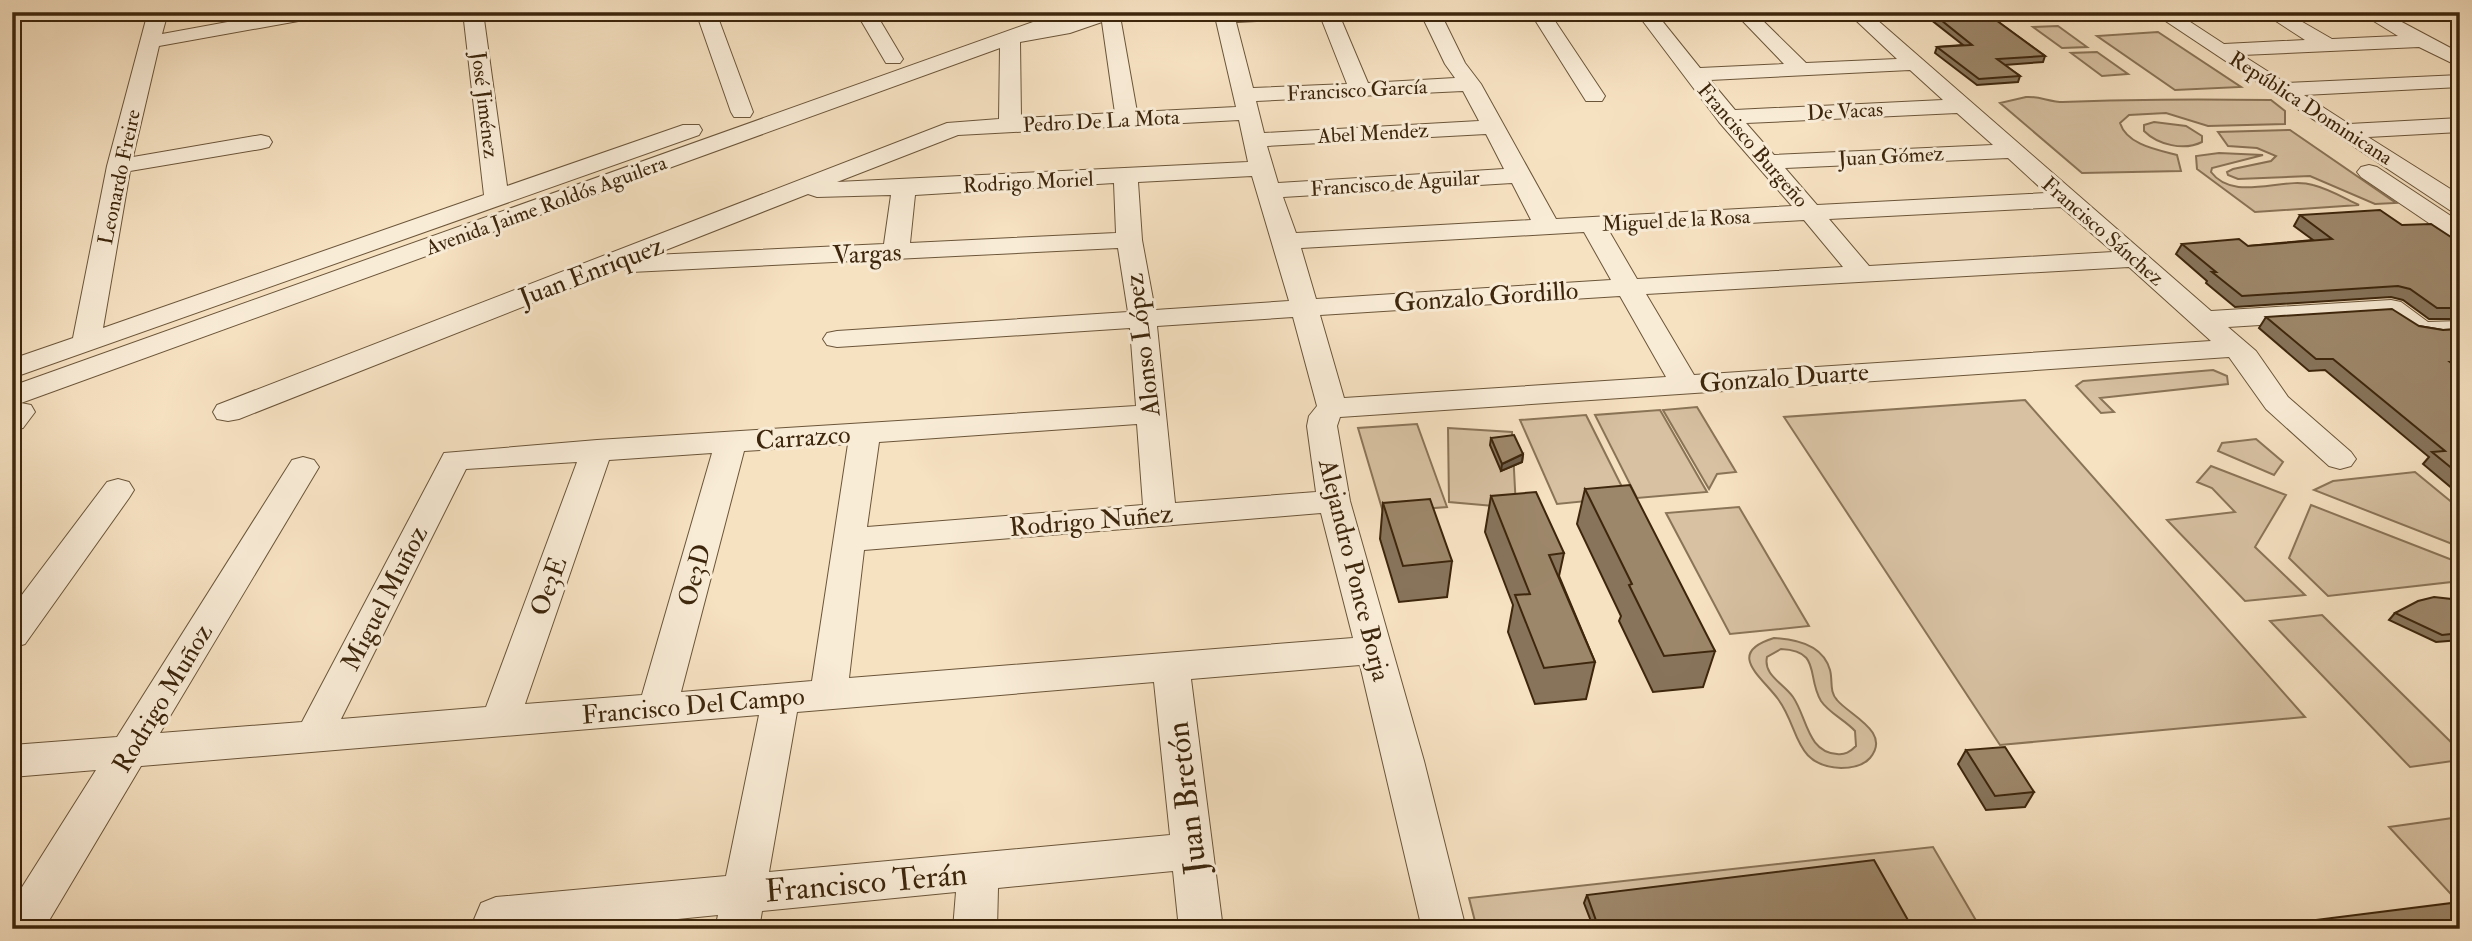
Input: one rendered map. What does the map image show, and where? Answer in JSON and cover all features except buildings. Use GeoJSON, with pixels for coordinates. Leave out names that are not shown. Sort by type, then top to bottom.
{"type":"FeatureCollection","features":[{"type":"Feature","properties":{"kind":"street","name":"Leonardo Freire"},"geometry":{"type":"LineString","coordinates":[[86,344],[118,166],[158,12]]}},
{"type":"Feature","properties":{"kind":"street"},"geometry":{"type":"LineString","coordinates":[[151,42],[281,26],[315,12]]}},
{"type":"Feature","properties":{"kind":"street","name":"José Jiménez"},"geometry":{"type":"LineString","coordinates":[[473,12],[496,198]]}},
{"type":"Feature","properties":{"kind":"street"},"geometry":{"type":"LineString","coordinates":[[706,12],[742,113]]}},
{"type":"Feature","properties":{"kind":"street"},"geometry":{"type":"LineString","coordinates":[[865,12],[893,60]]}},
{"type":"Feature","properties":{"kind":"street","name":"Avenida Jaime Roldós Aguilera"},"geometry":{"type":"LineString","coordinates":[[12,369],[1028,12]]}},
{"type":"Feature","properties":{"kind":"street","name":"Avenida Jaime Roldós Aguilera"},"geometry":{"type":"LineString","coordinates":[[15,410],[559,201],[1080,12]]}},
{"type":"Feature","properties":{"kind":"street"},"geometry":{"type":"LineString","coordinates":[[1225,14],[1326,12],[1360,89]]}},
{"type":"Feature","properties":{"kind":"street"},"geometry":{"type":"LineString","coordinates":[[1430,12],[1455,64],[1470,84],[1547,226]]}},
{"type":"Feature","properties":{"kind":"street"},"geometry":{"type":"LineString","coordinates":[[1539,12],[1594,96]]}},
{"type":"Feature","properties":{"kind":"street","name":"Francisco Burgeño"},"geometry":{"type":"LineString","coordinates":[[1645,12],[1727,117],[1770,162],[1864,276]]}},
{"type":"Feature","properties":{"kind":"street"},"geometry":{"type":"LineString","coordinates":[[1743,12],[1800,68]]}},
{"type":"Feature","properties":{"kind":"street","name":"Francisco Sánchez"},"geometry":{"type":"LineString","coordinates":[[1856,12],[2245,357],[2277,403],[2340,460]]}},
{"type":"Feature","properties":{"kind":"street","name":"República Dominicana"},"geometry":{"type":"LineString","coordinates":[[2161,12],[2460,206]]}},
{"type":"Feature","properties":{"kind":"street"},"geometry":{"type":"LineString","coordinates":[[2271,12],[2329,46]]}},
{"type":"Feature","properties":{"kind":"street"},"geometry":{"type":"LineString","coordinates":[[2368,12],[2460,61]]}},
{"type":"Feature","properties":{"kind":"street"},"geometry":{"type":"LineString","coordinates":[[1010,126],[1010,38],[1070,27],[1111,13],[1127,119]]}},
{"type":"Feature","properties":{"kind":"street","name":"Alejandro Ponce Borja"},"geometry":{"type":"LineString","coordinates":[[1225,14],[1261,168],[1286,241],[1332,408],[1324,416],[1322,426],[1334,500],[1404,761],[1444,929]]}},
{"type":"Feature","properties":{"kind":"street"},"geometry":{"type":"LineString","coordinates":[[2222,51],[2424,41]]}},
{"type":"Feature","properties":{"kind":"street"},"geometry":{"type":"LineString","coordinates":[[1693,75],[1914,64]]}},
{"type":"Feature","properties":{"kind":"street"},"geometry":{"type":"LineString","coordinates":[[2282,90],[2460,80]]}},
{"type":"Feature","properties":{"kind":"street","name":"Francisco García"},"geometry":{"type":"LineString","coordinates":[[1246,104],[1360,89],[1470,84]]}},
{"type":"Feature","properties":{"kind":"street","name":"Pedro De La Mota"},"geometry":{"type":"LineString","coordinates":[[955,128],[1127,119],[1246,104]]}},
{"type":"Feature","properties":{"kind":"street","name":"De Vacas"},"geometry":{"type":"LineString","coordinates":[[1727,117],[1962,106]]}},
{"type":"Feature","properties":{"kind":"street"},"geometry":{"type":"LineString","coordinates":[[2311,109],[2303,123],[2310,132],[2460,233]]}},
{"type":"Feature","properties":{"kind":"street"},"geometry":{"type":"LineString","coordinates":[[2345,131],[2460,125]]}},
{"type":"Feature","properties":{"kind":"street","name":"Abel Mendez"},"geometry":{"type":"LineString","coordinates":[[1254,140],[1493,127]]}},
{"type":"Feature","properties":{"kind":"street","name":"Juan Enriquez"},"geometry":{"type":"LineString","coordinates":[[228,412],[955,128]]}},
{"type":"Feature","properties":{"kind":"street"},"geometry":{"type":"LineString","coordinates":[[118,166],[261,142]]}},
{"type":"Feature","properties":{"kind":"street","name":"Juan Gómez"},"geometry":{"type":"LineString","coordinates":[[1770,162],[2013,151]]}},
{"type":"Feature","properties":{"kind":"street","name":"Rodrigo Moriel"},"geometry":{"type":"LineString","coordinates":[[795,191],[904,188],[1261,168]]}},
{"type":"Feature","properties":{"kind":"street","name":"Francisco de Aguilar"},"geometry":{"type":"LineString","coordinates":[[1269,191],[1520,175]]}},
{"type":"Feature","properties":{"kind":"street","name":"Alonso López"},"geometry":{"type":"LineString","coordinates":[[1126,177],[1129,240],[1143,319],[1160,514]]}},
{"type":"Feature","properties":{"kind":"street"},"geometry":{"type":"LineString","coordinates":[[2420,179],[2460,177]]}},
{"type":"Feature","properties":{"kind":"street"},"geometry":{"type":"LineString","coordinates":[[538,183],[559,201]]}},
{"type":"Feature","properties":{"kind":"street"},"geometry":{"type":"LineString","coordinates":[[896,251],[904,188]]}},
{"type":"Feature","properties":{"kind":"street","name":"Miguel de la Rosa"},"geometry":{"type":"LineString","coordinates":[[1286,241],[2066,199]]}},
{"type":"Feature","properties":{"kind":"street"},"geometry":{"type":"LineString","coordinates":[[1592,224],[1684,383]]}},
{"type":"Feature","properties":{"kind":"street","name":"Vargas"},"geometry":{"type":"LineString","coordinates":[[605,265],[1129,240]]}},
{"type":"Feature","properties":{"kind":"street","name":"Gonzalo Gordillo"},"geometry":{"type":"LineString","coordinates":[[837,339],[1629,287],[2135,259]]}},
{"type":"Feature","properties":{"kind":"street"},"geometry":{"type":"LineString","coordinates":[[2204,320],[2391,309],[2422,331],[2460,329]]}},
{"type":"Feature","properties":{"kind":"street","name":"Gonzalo Duarte"},"geometry":{"type":"LineString","coordinates":[[1332,408],[2235,348]]}},
{"type":"Feature","properties":{"kind":"street","name":"Carrazco"},"geometry":{"type":"LineString","coordinates":[[456,460],[1151,414]]}},
{"type":"Feature","properties":{"kind":"street"},"geometry":{"type":"LineString","coordinates":[[829,693],[848,540],[865,433]]}},
{"type":"Feature","properties":{"kind":"street","name":"Oe3D"},"geometry":{"type":"LineString","coordinates":[[657,709],[731,442]]}},
{"type":"Feature","properties":{"kind":"street","name":"Oe3E"},"geometry":{"type":"LineString","coordinates":[[500,721],[597,450]]}},
{"type":"Feature","properties":{"kind":"street","name":"Miguel Muñoz"},"geometry":{"type":"LineString","coordinates":[[313,737],[456,460]]}},
{"type":"Feature","properties":{"kind":"street","name":"Rodrigo Muñoz"},"geometry":{"type":"LineString","coordinates":[[20,929],[303,467]]}},
{"type":"Feature","properties":{"kind":"street"},"geometry":{"type":"LineString","coordinates":[[12,635],[118,490]]}},
{"type":"Feature","properties":{"kind":"street","name":"Rodrigo Nuñez"},"geometry":{"type":"LineString","coordinates":[[848,540],[1334,500]]}},
{"type":"Feature","properties":{"kind":"street","name":"Francisco Del Campo"},"geometry":{"type":"LineString","coordinates":[[12,761],[1373,650]]}},
{"type":"Feature","properties":{"kind":"street","name":"Juan Bretón"},"geometry":{"type":"LineString","coordinates":[[1171,667],[1201,929]]}},
{"type":"Feature","properties":{"kind":"street"},"geometry":{"type":"LineString","coordinates":[[740,911],[781,698]]}},
{"type":"Feature","properties":{"kind":"street","name":"Francisco Terán"},"geometry":{"type":"LineString","coordinates":[[494,923],[740,911],[978,872],[1194,851]]}},
{"type":"Feature","properties":{"kind":"street"},"geometry":{"type":"LineString","coordinates":[[975,929],[978,872]]}},
{"type":"Feature","properties":{"kind":"shaded area"},"geometry":{"type":"Polygon","coordinates":[[[2058,26],[2087,47],[2062,48],[2033,27],[2058,26]]]}},
{"type":"Feature","properties":{"kind":"shaded area"},"geometry":{"type":"Polygon","coordinates":[[[2158,32],[2241,87],[2175,90],[2097,36],[2158,32]]]}},
{"type":"Feature","properties":{"kind":"shaded area"},"geometry":{"type":"Polygon","coordinates":[[[2097,52],[2128,74],[2102,76],[2071,53],[2097,52]]]}},
{"type":"Feature","properties":{"kind":"shaded area"},"geometry":{"type":"Polygon","coordinates":[[[2026,97],[2063,102],[2271,100],[2285,111],[2285,124],[2208,126],[2166,113],[2129,115],[2120,123],[2129,137],[2152,148],[2177,155],[2181,171],[2082,173],[2000,103],[2026,97]]]}},
{"type":"Feature","properties":{"kind":"shaded area"},"geometry":{"type":"Polygon","coordinates":[[[2154,122],[2186,126],[2202,136],[2202,142],[2179,146],[2156,140],[2144,131],[2144,125],[2154,122]]]}},
{"type":"Feature","properties":{"kind":"shaded area"},"geometry":{"type":"Polygon","coordinates":[[[2290,130],[2396,203],[2375,204],[2310,176],[2238,179],[2228,175],[2227,172],[2233,169],[2271,161],[2276,156],[2257,148],[2228,146],[2218,132],[2290,130]]]}},
{"type":"Feature","properties":{"kind":"shaded area"},"geometry":{"type":"Polygon","coordinates":[[[2219,153],[2263,155],[2212,168],[2211,172],[2221,181],[2232,186],[2259,187],[2301,183],[2325,189],[2359,205],[2255,212],[2197,169],[2196,156],[2219,153]]]}},
{"type":"Feature","properties":{"kind":"shaded area"},"geometry":{"type":"Polygon","coordinates":[[[2213,370],[2227,376],[2228,384],[2100,398],[2114,412],[2101,413],[2076,386],[2083,381],[2213,370]]]}},
{"type":"Feature","properties":{"kind":"shaded area"},"geometry":{"type":"Polygon","coordinates":[[[2025,400],[2305,717],[2000,745],[1784,417],[2025,400]]]}},
{"type":"Feature","properties":{"kind":"shaded area"},"geometry":{"type":"Polygon","coordinates":[[[1697,407],[1736,472],[1717,474],[1709,489],[1663,410],[1697,407]]]}},
{"type":"Feature","properties":{"kind":"shaded area"},"geometry":{"type":"Polygon","coordinates":[[[1660,410],[1707,492],[1637,498],[1595,415],[1660,410]]]}},
{"type":"Feature","properties":{"kind":"shaded area"},"geometry":{"type":"Polygon","coordinates":[[[1586,415],[1627,497],[1557,504],[1520,420],[1586,415]]]}},
{"type":"Feature","properties":{"kind":"shaded area"},"geometry":{"type":"Polygon","coordinates":[[[1417,424],[1447,507],[1383,512],[1358,428],[1417,424]]]}},
{"type":"Feature","properties":{"kind":"shaded area"},"geometry":{"type":"Polygon","coordinates":[[[1448,428],[1512,432],[1516,508],[1449,502],[1448,428]]]}},
{"type":"Feature","properties":{"kind":"shaded area"},"geometry":{"type":"Polygon","coordinates":[[[2256,439],[2283,462],[2274,475],[2218,451],[2222,443],[2256,439]]]}},
{"type":"Feature","properties":{"kind":"shaded area"},"geometry":{"type":"Polygon","coordinates":[[[2211,466],[2286,495],[2255,547],[2305,595],[2245,601],[2167,520],[2235,512],[2212,488],[2197,482],[2211,466]]]}},
{"type":"Feature","properties":{"kind":"shaded area"},"geometry":{"type":"Polygon","coordinates":[[[2415,472],[2460,509],[2460,547],[2314,490],[2333,481],[2415,472]]]}},
{"type":"Feature","properties":{"kind":"shaded area"},"geometry":{"type":"Polygon","coordinates":[[[2311,505],[2460,563],[2460,581],[2328,596],[2289,558],[2311,505]]]}},
{"type":"Feature","properties":{"kind":"shaded area"},"geometry":{"type":"Polygon","coordinates":[[[1739,507],[1809,626],[1730,634],[1666,513],[1739,507]]]}},
{"type":"Feature","properties":{"kind":"shaded area"},"geometry":{"type":"Polygon","coordinates":[[[2322,615],[2460,751],[2460,760],[2410,767],[2270,621],[2322,615]]]}},
{"type":"Feature","properties":{"kind":"shaded area"},"geometry":{"type":"Polygon","coordinates":[[[1774,638],[1791,640],[1808,645],[1821,655],[1830,670],[1835,697],[1866,725],[1876,740],[1875,749],[1867,761],[1849,768],[1825,766],[1806,753],[1785,710],[1751,666],[1749,658],[1759,644],[1774,638]],[[1781,649],[1767,657],[1768,669],[1793,697],[1819,747],[1827,752],[1847,753],[1856,746],[1855,731],[1821,701],[1808,660],[1794,651],[1781,649]]]}},
{"type":"Feature","properties":{"kind":"shaded area"},"geometry":{"type":"Polygon","coordinates":[[[2460,817],[2460,904],[2389,827],[2460,817]]]}},
{"type":"Feature","properties":{"kind":"shaded area"},"geometry":{"type":"Polygon","coordinates":[[[1933,847],[1981,929],[1477,929],[1469,898],[1933,847]]]}}]}
